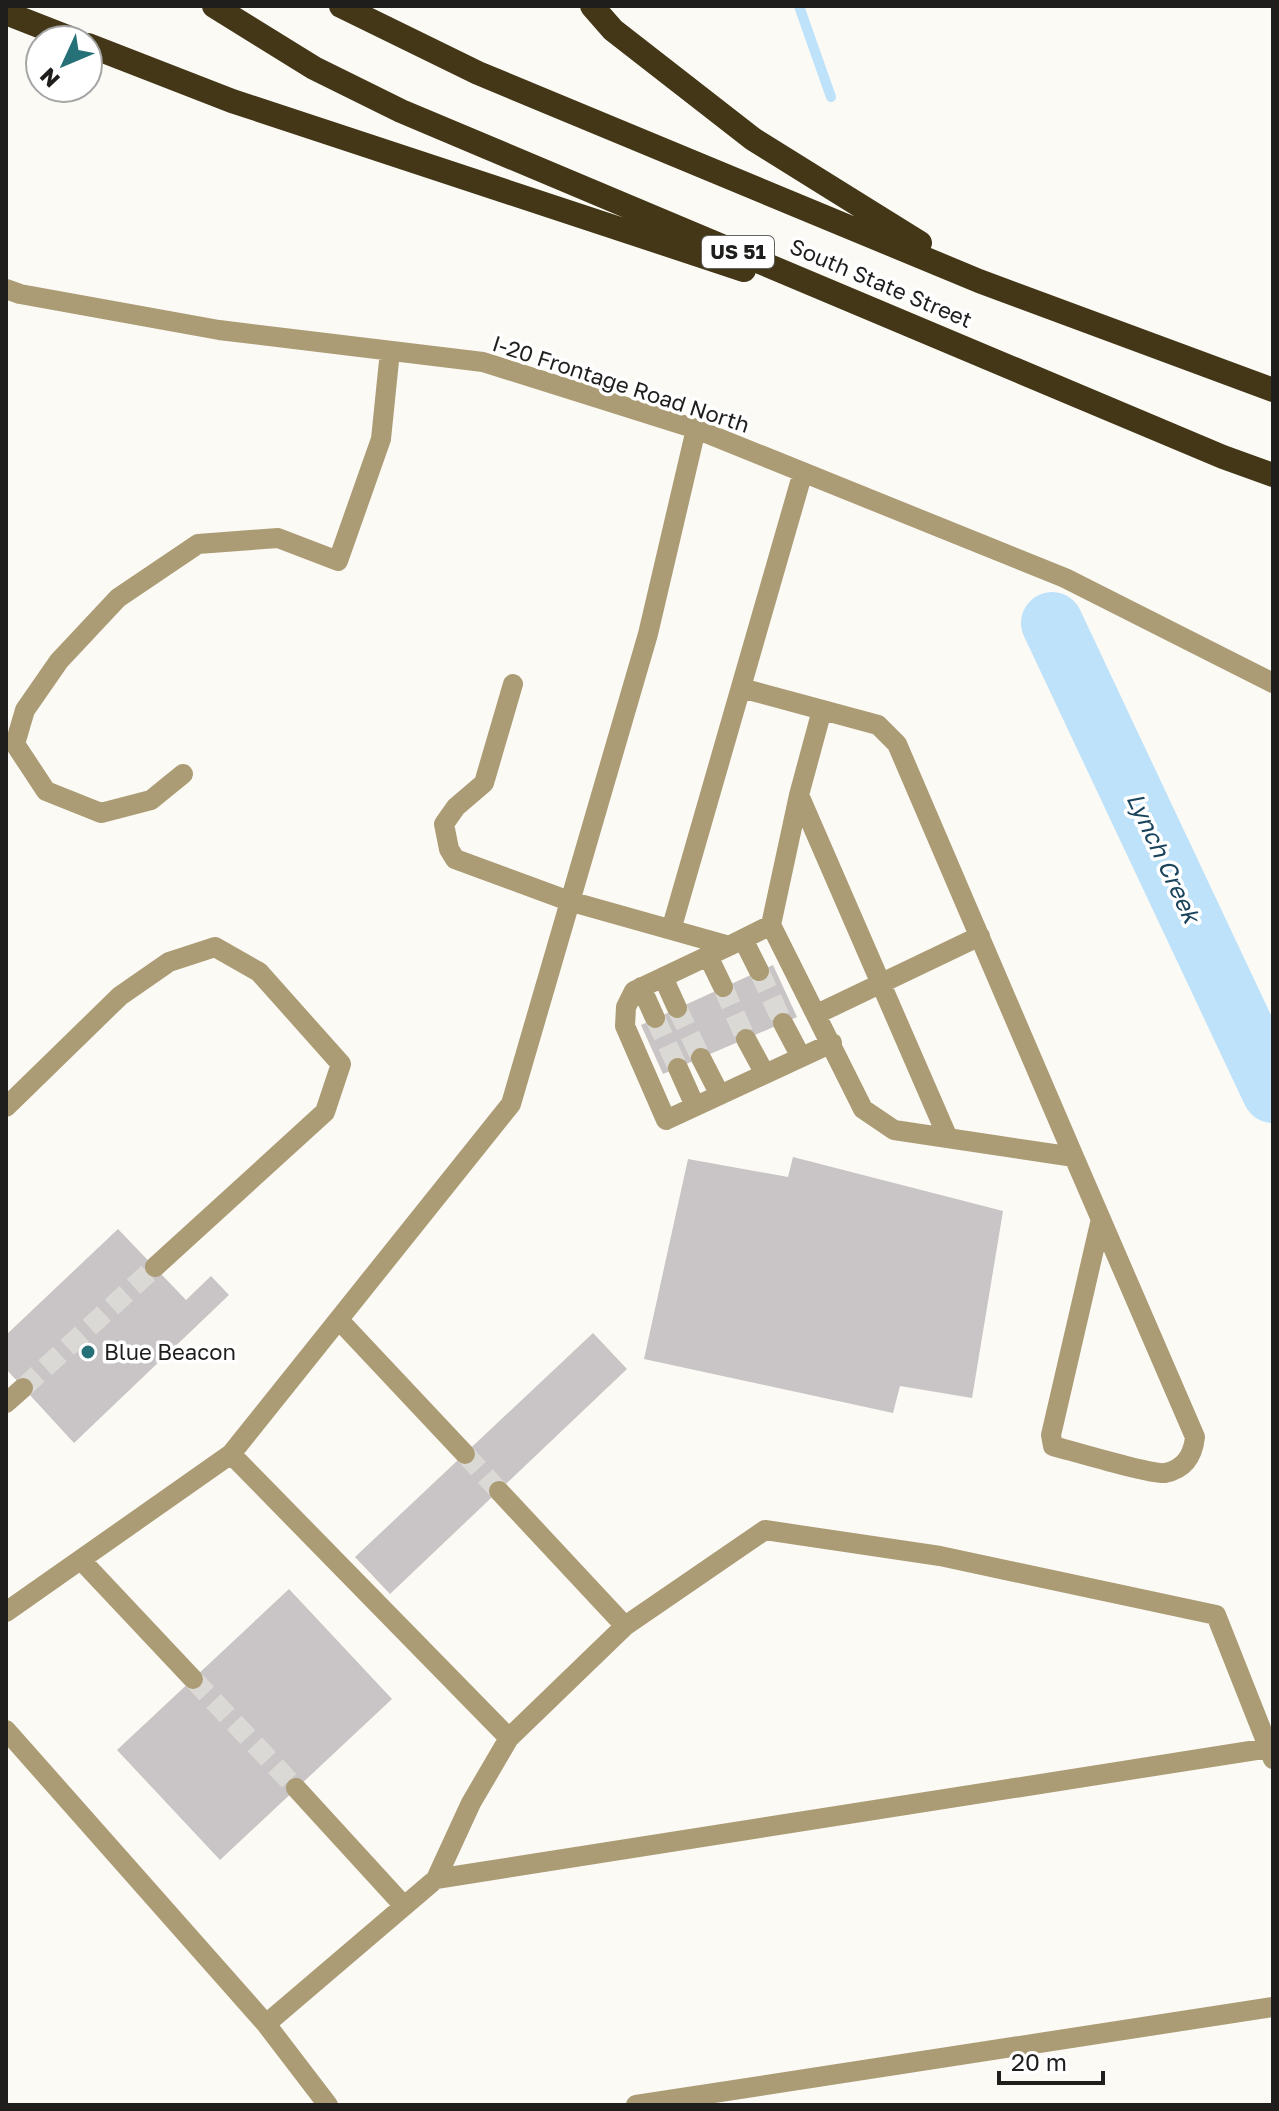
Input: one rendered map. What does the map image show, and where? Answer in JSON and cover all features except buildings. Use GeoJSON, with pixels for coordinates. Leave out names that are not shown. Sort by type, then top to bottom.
{"type":"FeatureCollection","features":[{"type":"Feature","properties":{"kind":"highway","name":"South State Street"},"geometry":{"type":"LineString","coordinates":[[214,6],[314,68],[401,111],[1223,457],[1273,475]]}},
{"type":"Feature","properties":{"kind":"highway","name":"South State Street"},"geometry":{"type":"LineString","coordinates":[[341,6],[478,73],[979,281],[1273,390]]}},
{"type":"Feature","properties":{"kind":"highway"},"geometry":{"type":"LineString","coordinates":[[592,6],[613,30],[753,139],[979,281]]}},
{"type":"Feature","properties":{"kind":"highway"},"geometry":{"type":"LineString","coordinates":[[6,13],[34,24]]}},
{"type":"Feature","properties":{"kind":"highway"},"geometry":{"type":"LineString","coordinates":[[104,51],[232,101],[922,329]]}},
{"type":"Feature","properties":{"kind":"highway"},"geometry":{"type":"LineString","coordinates":[[1223,457],[1273,492]]}},
{"type":"Feature","properties":{"kind":"street","name":"I-20 Frontage Road North"},"geometry":{"type":"LineString","coordinates":[[6,289],[219,330],[483,362],[696,429],[1065,578],[1273,683]]}},
{"type":"Feature","properties":{"kind":"street"},"geometry":{"type":"LineString","coordinates":[[183,774],[151,800],[101,813],[46,791],[15,744],[25,710],[59,661],[118,598],[198,544],[278,538],[338,561],[381,439],[390,351]]}},
{"type":"Feature","properties":{"kind":"street"},"geometry":{"type":"LineString","coordinates":[[6,1612],[231,1454],[511,1104],[648,634],[696,429]]}},
{"type":"Feature","properties":{"kind":"street"},"geometry":{"type":"LineString","coordinates":[[671,930],[803,472]]}},
{"type":"Feature","properties":{"kind":"street"},"geometry":{"type":"LineString","coordinates":[[513,684],[484,783],[456,807],[444,824],[449,849],[455,859],[569,901],[671,930],[736,943],[759,971]]}},
{"type":"Feature","properties":{"kind":"street"},"geometry":{"type":"LineString","coordinates":[[741,688],[878,725],[897,744],[1195,1437],[1193,1452],[1183,1466],[1163,1474],[1053,1446],[1051,1435],[1101,1219]]}},
{"type":"Feature","properties":{"kind":"street"},"geometry":{"type":"LineString","coordinates":[[822,710],[799,795],[771,925],[863,1109],[894,1130],[1074,1157]]}},
{"type":"Feature","properties":{"kind":"street"},"geometry":{"type":"LineString","coordinates":[[799,795],[948,1138]]}},
{"type":"Feature","properties":{"kind":"street"},"geometry":{"type":"LineString","coordinates":[[771,925],[634,991],[626,1007],[625,1026],[666,1120],[832,1043]]}},
{"type":"Feature","properties":{"kind":"street"},"geometry":{"type":"LineString","coordinates":[[817,1014],[980,936]]}},
{"type":"Feature","properties":{"kind":"street"},"geometry":{"type":"LineString","coordinates":[[6,1107],[120,996],[169,962],[215,947],[259,972],[341,1064],[325,1112],[155,1267]]}},
{"type":"Feature","properties":{"kind":"street"},"geometry":{"type":"LineString","coordinates":[[708,956],[723,987]]}},
{"type":"Feature","properties":{"kind":"street"},"geometry":{"type":"LineString","coordinates":[[663,977],[677,1008]]}},
{"type":"Feature","properties":{"kind":"street"},"geometry":{"type":"LineString","coordinates":[[641,987],[655,1018]]}},
{"type":"Feature","properties":{"kind":"street"},"geometry":{"type":"LineString","coordinates":[[783,1023],[801,1057]]}},
{"type":"Feature","properties":{"kind":"street"},"geometry":{"type":"LineString","coordinates":[[746,1039],[765,1074]]}},
{"type":"Feature","properties":{"kind":"street"},"geometry":{"type":"LineString","coordinates":[[701,1058],[720,1095]]}},
{"type":"Feature","properties":{"kind":"street"},"geometry":{"type":"LineString","coordinates":[[678,1068],[695,1106]]}},
{"type":"Feature","properties":{"kind":"street"},"geometry":{"type":"LineString","coordinates":[[339,1320],[465,1454]]}},
{"type":"Feature","properties":{"kind":"street"},"geometry":{"type":"LineString","coordinates":[[6,1403],[23,1388]]}},
{"type":"Feature","properties":{"kind":"street"},"geometry":{"type":"LineString","coordinates":[[231,1454],[509,1738]]}},
{"type":"Feature","properties":{"kind":"street"},"geometry":{"type":"LineString","coordinates":[[499,1491],[625,1626]]}},
{"type":"Feature","properties":{"kind":"street"},"geometry":{"type":"LineString","coordinates":[[266,2024],[436,1879],[471,1803],[509,1738],[625,1626],[765,1530],[940,1556],[1216,1615],[1271,1754],[436,1879]]}},
{"type":"Feature","properties":{"kind":"street"},"geometry":{"type":"LineString","coordinates":[[81,1560],[193,1679]]}},
{"type":"Feature","properties":{"kind":"street"},"geometry":{"type":"LineString","coordinates":[[6,1730],[266,2024],[328,2105]]}},
{"type":"Feature","properties":{"kind":"street"},"geometry":{"type":"LineString","coordinates":[[296,1788],[404,1906]]}},
{"type":"Feature","properties":{"kind":"street"},"geometry":{"type":"LineString","coordinates":[[636,2105],[1273,2007]]}},
{"type":"Feature","properties":{"kind":"waterway"},"geometry":{"type":"LineString","coordinates":[[799,6],[831,97]]}},
{"type":"Feature","properties":{"kind":"waterway","name":"Lynch Creek"},"geometry":{"type":"LineString","coordinates":[[1052,623],[1273,1092]]}},
{"type":"Feature","properties":{"kind":"tunnel"},"geometry":{"type":"LineString","coordinates":[[759,971],[783,1023]]}},
{"type":"Feature","properties":{"kind":"tunnel"},"geometry":{"type":"LineString","coordinates":[[723,987],[746,1039]]}},
{"type":"Feature","properties":{"kind":"tunnel"},"geometry":{"type":"LineString","coordinates":[[677,1008],[701,1058]]}},
{"type":"Feature","properties":{"kind":"tunnel"},"geometry":{"type":"LineString","coordinates":[[655,1018],[678,1068]]}},
{"type":"Feature","properties":{"kind":"tunnel"},"geometry":{"type":"LineString","coordinates":[[23,1388],[155,1267]]}},
{"type":"Feature","properties":{"kind":"tunnel"},"geometry":{"type":"LineString","coordinates":[[465,1454],[499,1491]]}},
{"type":"Feature","properties":{"kind":"tunnel"},"geometry":{"type":"LineString","coordinates":[[193,1679],[296,1788]]}},
{"type":"Feature","properties":{"kind":"place","name":"Blue Beacon"},"geometry":{"type":"Point","coordinates":[88,1352]}}]}
